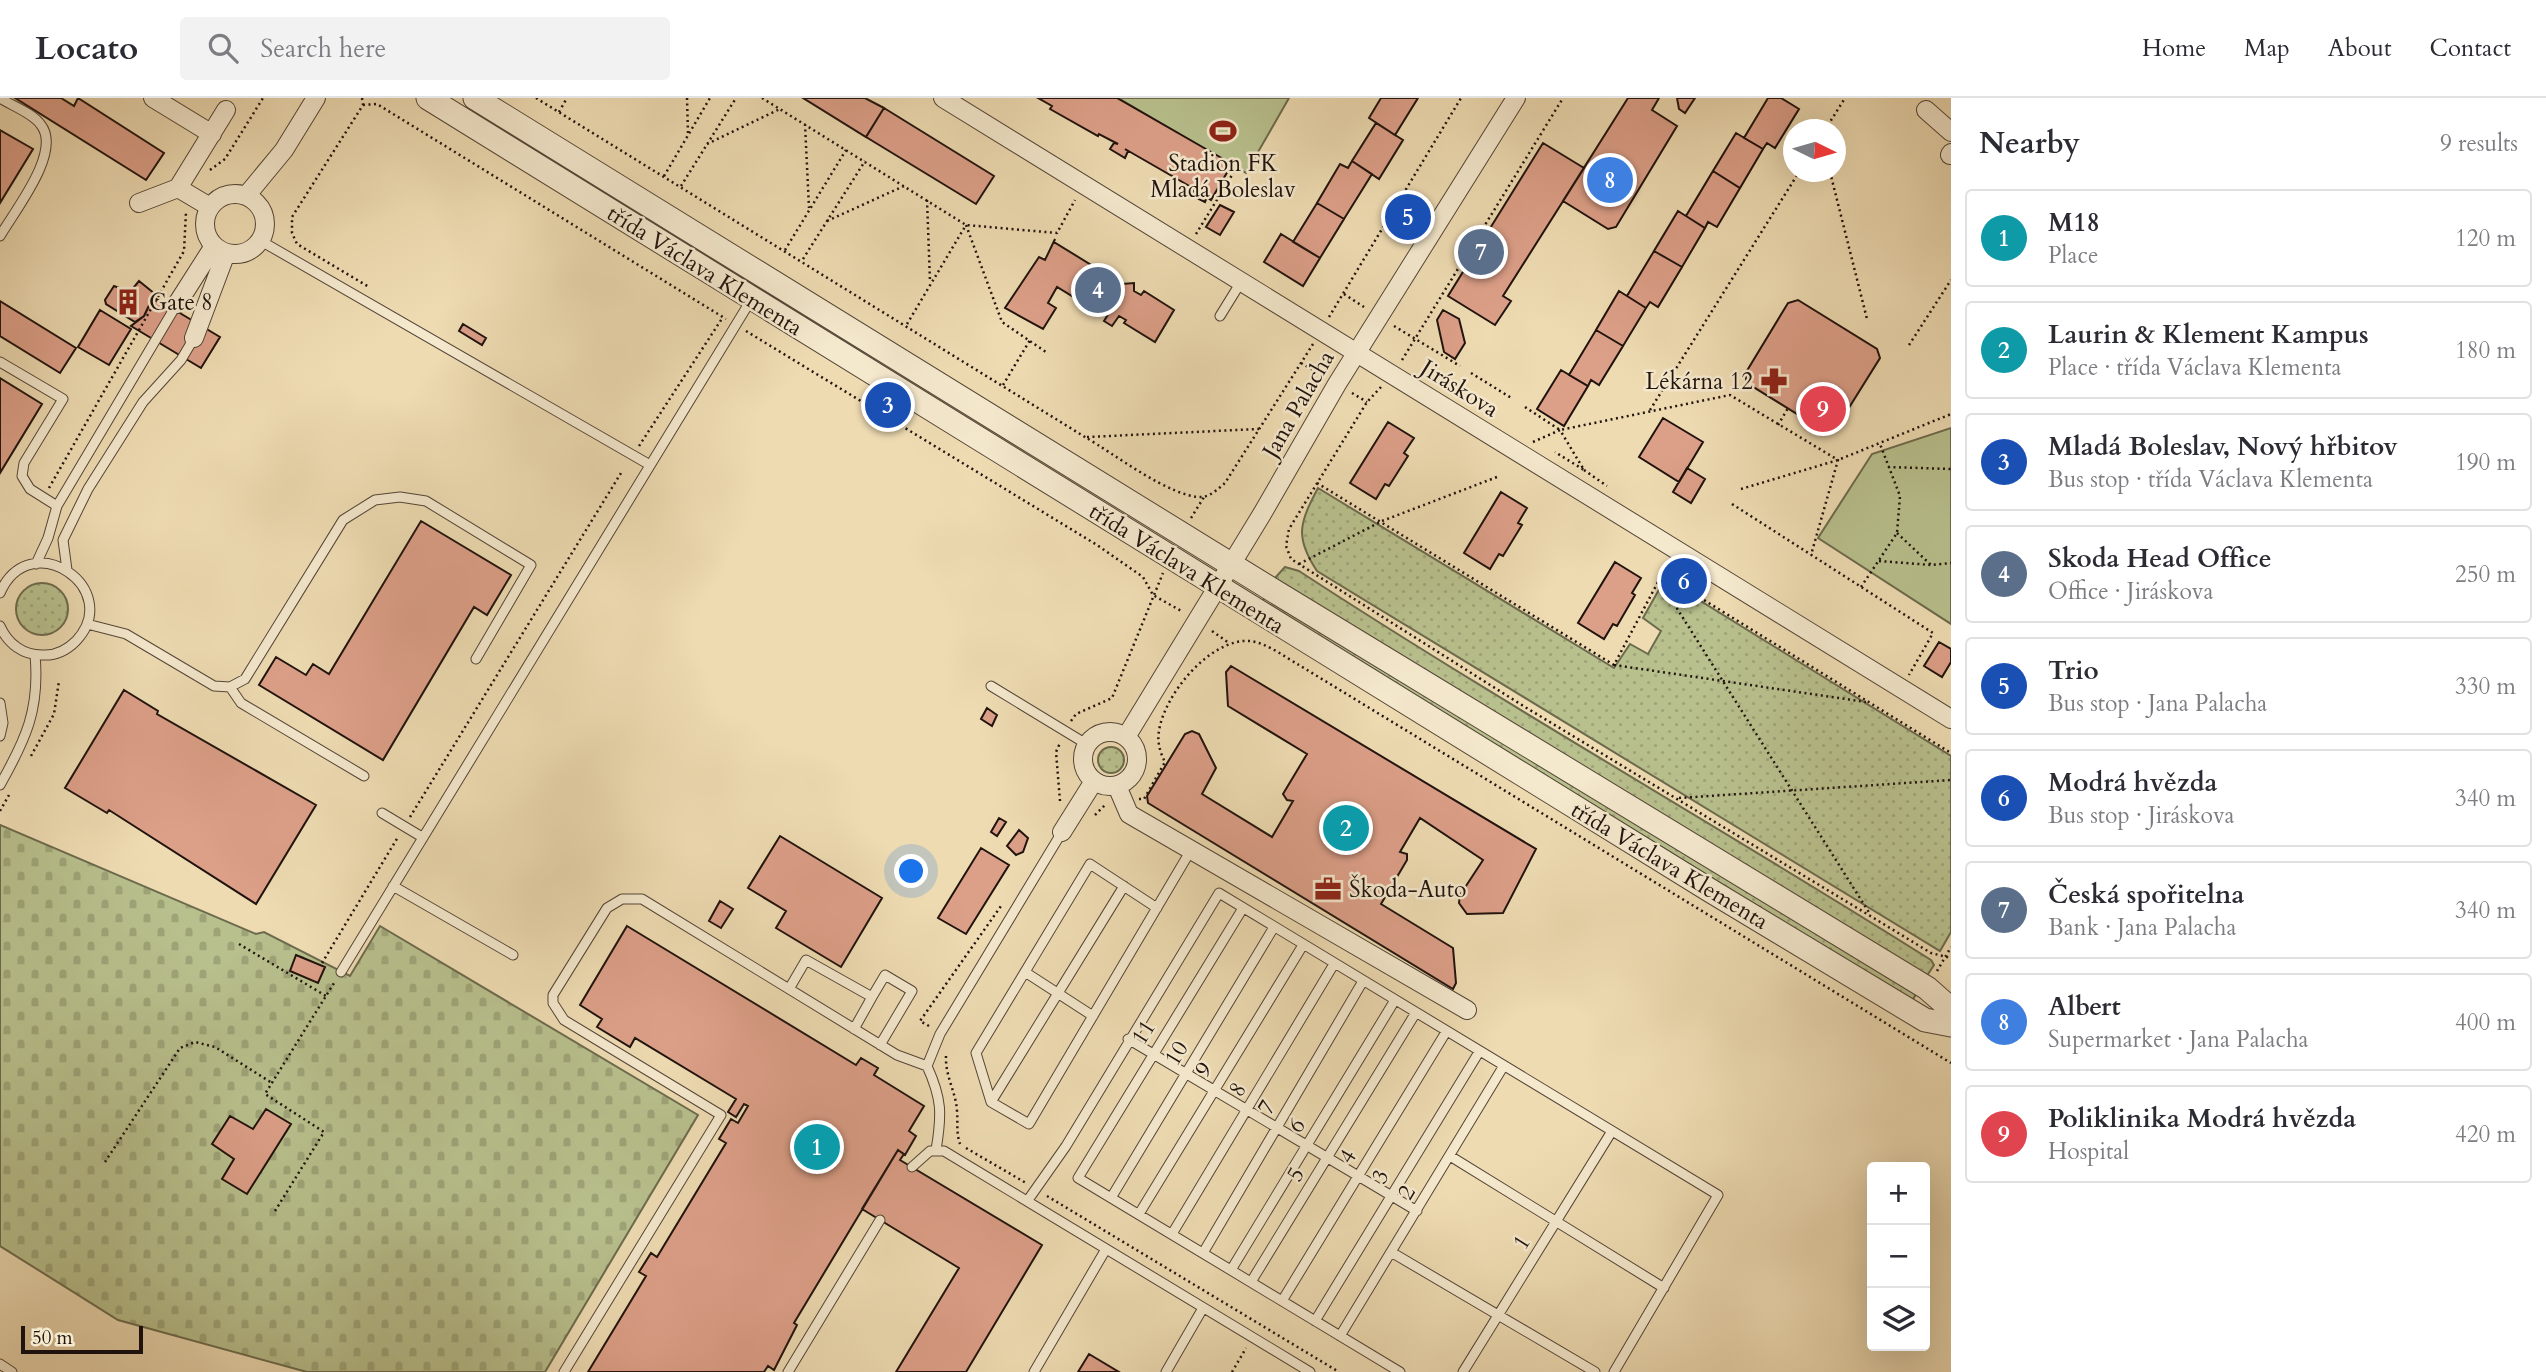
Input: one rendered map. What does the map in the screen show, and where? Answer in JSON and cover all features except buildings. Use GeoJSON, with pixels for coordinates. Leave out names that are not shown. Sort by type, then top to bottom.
{"type":"FeatureCollection","features":[{"type":"Feature","properties":{"kind":"street"},"geometry":{"type":"LineString","coordinates":[[153,98],[212,134]]}},
{"type":"Feature","properties":{"kind":"street"},"geometry":{"type":"LineString","coordinates":[[293,136],[298,98]]}},
{"type":"Feature","properties":{"kind":"street"},"geometry":{"type":"LineString","coordinates":[[246,196],[293,136],[316,98]]}},
{"type":"Feature","properties":{"kind":"street","name":"třída Václava Klementa"},"geometry":{"type":"LineString","coordinates":[[428,98],[1913,1013],[1932,1023],[1951,1025]]}},
{"type":"Feature","properties":{"kind":"street","name":"třída Václava Klementa"},"geometry":{"type":"LineString","coordinates":[[475,98],[1927,988],[1951,1009]]}},
{"type":"Feature","properties":{"kind":"street","name":"Jiráskova"},"geometry":{"type":"LineString","coordinates":[[943,98],[1951,719]]}},
{"type":"Feature","properties":{"kind":"street","name":"Jana Palacha"},"geometry":{"type":"LineString","coordinates":[[1126,737],[1232,564],[1356,352],[1516,98]]}},
{"type":"Feature","properties":{"kind":"street"},"geometry":{"type":"LineString","coordinates":[[183,191],[226,110]]}},
{"type":"Feature","properties":{"kind":"street"},"geometry":{"type":"LineString","coordinates":[[1926,110],[1951,132]]}},
{"type":"Feature","properties":{"kind":"street"},"geometry":{"type":"LineString","coordinates":[[139,203],[183,191],[210,207]]}},
{"type":"Feature","properties":{"kind":"street"},"geometry":{"type":"LineString","coordinates":[[177,304],[200,268],[220,250],[246,253],[261,241],[265,220],[255,202],[246,196],[233,194],[220,198],[210,207],[205,223],[220,250],[194,338]]}},
{"type":"Feature","properties":{"kind":"street"},"geometry":{"type":"LineString","coordinates":[[1120,794],[1136,767],[1136,751],[1126,737],[1119,733],[1102,733],[1088,745],[1083,759],[1085,767],[1094,781],[1120,794],[1129,814],[1467,1010]]}},
{"type":"Feature","properties":{"kind":"street"},"geometry":{"type":"LineString","coordinates":[[1062,832],[1067,808],[1094,781]]}},
{"type":"Feature","properties":{"kind":"lane"},"geometry":{"type":"LineString","coordinates":[[0,99],[40,122],[48,136],[46,158],[0,236]]}},
{"type":"Feature","properties":{"kind":"lane"},"geometry":{"type":"LineString","coordinates":[[261,241],[650,465]]}},
{"type":"Feature","properties":{"kind":"lane"},"geometry":{"type":"LineString","coordinates":[[1220,316],[1241,282]]}},
{"type":"Feature","properties":{"kind":"lane"},"geometry":{"type":"LineString","coordinates":[[341,972],[752,299]]}},
{"type":"Feature","properties":{"kind":"lane"},"geometry":{"type":"LineString","coordinates":[[36,564],[48,538],[57,506],[177,304]]}},
{"type":"Feature","properties":{"kind":"lane"},"geometry":{"type":"LineString","coordinates":[[67,570],[63,540],[88,489],[143,402],[181,360],[194,338]]}},
{"type":"Feature","properties":{"kind":"lane"},"geometry":{"type":"LineString","coordinates":[[0,362],[63,399],[24,463],[22,476],[30,489],[57,506]]}},
{"type":"Feature","properties":{"kind":"lane"},"geometry":{"type":"LineString","coordinates":[[87,624],[116,629],[214,686],[230,687],[245,679],[343,520],[363,505],[387,498],[413,498],[438,507],[531,565],[476,659]]}},
{"type":"Feature","properties":{"kind":"lane"},"geometry":{"type":"LineString","coordinates":[[0,626],[15,646],[35,655],[61,652],[81,636],[87,624],[88,600],[84,588],[67,570],[57,565],[36,564],[12,575],[1,588]]}},
{"type":"Feature","properties":{"kind":"lane"},"geometry":{"type":"LineString","coordinates":[[0,785],[27,734],[35,706],[35,655]]}},
{"type":"Feature","properties":{"kind":"lane"},"geometry":{"type":"LineString","coordinates":[[991,686],[1088,745]]}},
{"type":"Feature","properties":{"kind":"lane"},"geometry":{"type":"LineString","coordinates":[[230,687],[241,703],[364,776]]}},
{"type":"Feature","properties":{"kind":"lane"},"geometry":{"type":"LineString","coordinates":[[0,703],[4,723],[0,736]]}},
{"type":"Feature","properties":{"kind":"lane"},"geometry":{"type":"LineString","coordinates":[[382,813],[422,836]]}},
{"type":"Feature","properties":{"kind":"lane"},"geometry":{"type":"LineString","coordinates":[[927,1066],[940,1034],[1062,832]]}},
{"type":"Feature","properties":{"kind":"lane"},"geometry":{"type":"LineString","coordinates":[[1157,908],[1090,864],[976,1053],[992,1102],[1029,1124],[1157,908],[1191,850]]}},
{"type":"Feature","properties":{"kind":"lane"},"geometry":{"type":"LineString","coordinates":[[393,886],[513,956]]}},
{"type":"Feature","properties":{"kind":"lane"},"geometry":{"type":"LineString","coordinates":[[992,1102],[1124,886]]}},
{"type":"Feature","properties":{"kind":"lane"},"geometry":{"type":"LineString","coordinates":[[1028,1200],[1066,1146],[1128,1038],[1219,893],[1718,1195],[1614,1372]]}},
{"type":"Feature","properties":{"kind":"lane"},"geometry":{"type":"LineString","coordinates":[[564,1372],[721,1115],[564,1020],[553,1003],[552,995],[607,908],[622,899],[642,899],[880,1045],[927,1066],[940,1095],[941,1120],[936,1150]]}},
{"type":"Feature","properties":{"kind":"lane","name":"11"},"geometry":{"type":"LineString","coordinates":[[1111,1198],[1077,1178],[1243,908]]}},
{"type":"Feature","properties":{"kind":"lane","name":"10"},"geometry":{"type":"LineString","coordinates":[[1111,1198],[1274,927]]}},
{"type":"Feature","properties":{"kind":"lane","name":"9"},"geometry":{"type":"LineString","coordinates":[[1139,1214],[1303,945]]}},
{"type":"Feature","properties":{"kind":"lane"},"geometry":{"type":"LineString","coordinates":[[789,989],[806,960],[872,997]]}},
{"type":"Feature","properties":{"kind":"lane","name":"8"},"geometry":{"type":"LineString","coordinates":[[1172,1234],[1334,964]]}},
{"type":"Feature","properties":{"kind":"lane"},"geometry":{"type":"LineString","coordinates":[[1024,972],[1093,1016]]}},
{"type":"Feature","properties":{"kind":"lane"},"geometry":{"type":"LineString","coordinates":[[854,1029],[885,975],[912,991],[880,1045]]}},
{"type":"Feature","properties":{"kind":"lane","name":"7"},"geometry":{"type":"LineString","coordinates":[[1203,1253],[1363,981]]}},
{"type":"Feature","properties":{"kind":"lane","name":"6"},"geometry":{"type":"LineString","coordinates":[[1231,1270],[1395,1000]]}},
{"type":"Feature","properties":{"kind":"lane","name":"5"},"geometry":{"type":"LineString","coordinates":[[1251,1282],[1415,1013]]}},
{"type":"Feature","properties":{"kind":"lane","name":"4"},"geometry":{"type":"LineString","coordinates":[[1282,1301],[1446,1032]]}},
{"type":"Feature","properties":{"kind":"lane"},"geometry":{"type":"LineString","coordinates":[[1128,1038],[1417,1211]]}},
{"type":"Feature","properties":{"kind":"lane","name":"3"},"geometry":{"type":"LineString","coordinates":[[1315,1321],[1479,1052]]}},
{"type":"Feature","properties":{"kind":"lane","name":"2"},"geometry":{"type":"LineString","coordinates":[[1340,1336],[1503,1067]]}},
{"type":"Feature","properties":{"kind":"lane","name":"1"},"geometry":{"type":"LineString","coordinates":[[1463,1372],[1612,1131]]}},
{"type":"Feature","properties":{"kind":"lane"},"geometry":{"type":"LineString","coordinates":[[936,1150],[1028,1200],[1310,1372]]}},
{"type":"Feature","properties":{"kind":"lane"},"geometry":{"type":"LineString","coordinates":[[912,1167],[922,1156],[936,1150]]}},
{"type":"Feature","properties":{"kind":"lane"},"geometry":{"type":"LineString","coordinates":[[1450,1156],[1664,1288]]}},
{"type":"Feature","properties":{"kind":"lane"},"geometry":{"type":"LineString","coordinates":[[1111,1198],[1400,1372]]}},
{"type":"Feature","properties":{"kind":"lane"},"geometry":{"type":"LineString","coordinates":[[788,1372],[880,1220]]}},
{"type":"Feature","properties":{"kind":"lane"},"geometry":{"type":"LineString","coordinates":[[1034,1372],[1106,1250]]}},
{"type":"Feature","properties":{"kind":"lane"},"geometry":{"type":"LineString","coordinates":[[1391,1252],[1595,1372]]}},
{"type":"Feature","properties":{"kind":"lane"},"geometry":{"type":"LineString","coordinates":[[1166,1372],[1203,1308]]}},
{"type":"Feature","properties":{"kind":"lane"},"geometry":{"type":"LineString","coordinates":[[0,1364],[12,1372]]}},
{"type":"Feature","properties":{"kind":"path"},"geometry":{"type":"LineString","coordinates":[[44,497],[184,251],[183,191],[225,159],[263,98]]}},
{"type":"Feature","properties":{"kind":"path"},"geometry":{"type":"LineString","coordinates":[[362,98],[363,105],[292,217],[292,233],[297,244],[371,288]]}},
{"type":"Feature","properties":{"kind":"path"},"geometry":{"type":"LineString","coordinates":[[536,98],[1170,488],[1204,497],[1225,483],[1344,294],[1461,98]]}},
{"type":"Feature","properties":{"kind":"path"},"geometry":{"type":"LineString","coordinates":[[559,112],[568,98]]}},
{"type":"Feature","properties":{"kind":"path"},"geometry":{"type":"LineString","coordinates":[[687,98],[688,134]]}},
{"type":"Feature","properties":{"kind":"path"},"geometry":{"type":"LineString","coordinates":[[664,176],[710,98]]}},
{"type":"Feature","properties":{"kind":"path"},"geometry":{"type":"LineString","coordinates":[[681,186],[736,98]]}},
{"type":"Feature","properties":{"kind":"path"},"geometry":{"type":"LineString","coordinates":[[762,98],[966,225],[1056,233],[1083,185]]}},
{"type":"Feature","properties":{"kind":"path"},"geometry":{"type":"LineString","coordinates":[[1563,98],[1392,375],[1367,402],[1289,529],[1286,546],[1291,559],[1525,707],[1931,953],[1951,958]]}},
{"type":"Feature","properties":{"kind":"path"},"geometry":{"type":"LineString","coordinates":[[1832,119],[1845,98]]}},
{"type":"Feature","properties":{"kind":"path"},"geometry":{"type":"LineString","coordinates":[[363,105],[377,104],[735,325],[958,458],[1143,577],[1153,595],[1112,698],[1076,714],[1056,752],[1067,808],[1087,821],[1120,794],[1144,799],[1165,762],[1159,750],[1162,717],[1194,666],[1229,643],[1251,641],[1280,653],[1951,1063]]}},
{"type":"Feature","properties":{"kind":"path"},"geometry":{"type":"LineString","coordinates":[[707,144],[780,109]]}},
{"type":"Feature","properties":{"kind":"path"},"geometry":{"type":"LineString","coordinates":[[805,124],[809,209]]}},
{"type":"Feature","properties":{"kind":"path"},"geometry":{"type":"LineString","coordinates":[[785,250],[846,150]]}},
{"type":"Feature","properties":{"kind":"path"},"geometry":{"type":"LineString","coordinates":[[802,260],[865,161]]}},
{"type":"Feature","properties":{"kind":"path"},"geometry":{"type":"LineString","coordinates":[[1187,249],[1237,167]]}},
{"type":"Feature","properties":{"kind":"path"},"geometry":{"type":"LineString","coordinates":[[1650,410],[1793,182]]}},
{"type":"Feature","properties":{"kind":"path"},"geometry":{"type":"LineString","coordinates":[[1833,182],[1867,319]]}},
{"type":"Feature","properties":{"kind":"path"},"geometry":{"type":"LineString","coordinates":[[827,221],[904,186]]}},
{"type":"Feature","properties":{"kind":"path"},"geometry":{"type":"LineString","coordinates":[[927,200],[930,283]]}},
{"type":"Feature","properties":{"kind":"path"},"geometry":{"type":"LineString","coordinates":[[906,325],[966,225]]}},
{"type":"Feature","properties":{"kind":"path"},"geometry":{"type":"LineString","coordinates":[[966,225],[1002,322],[1046,352]]}},
{"type":"Feature","properties":{"kind":"path"},"geometry":{"type":"LineString","coordinates":[[1909,345],[1951,280]]}},
{"type":"Feature","properties":{"kind":"path"},"geometry":{"type":"LineString","coordinates":[[1344,294],[1367,309]]}},
{"type":"Feature","properties":{"kind":"path"},"geometry":{"type":"LineString","coordinates":[[629,446],[640,446],[723,317]]}},
{"type":"Feature","properties":{"kind":"path"},"geometry":{"type":"LineString","coordinates":[[1391,324],[1460,366]]}},
{"type":"Feature","properties":{"kind":"path"},"geometry":{"type":"LineString","coordinates":[[1003,385],[1030,340]]}},
{"type":"Feature","properties":{"kind":"path"},"geometry":{"type":"LineString","coordinates":[[1471,373],[1513,399]]}},
{"type":"Feature","properties":{"kind":"path"},"geometry":{"type":"LineString","coordinates":[[1514,450],[1560,430],[1730,395],[1838,460]]}},
{"type":"Feature","properties":{"kind":"path"},"geometry":{"type":"LineString","coordinates":[[1525,407],[1560,430],[1584,470],[1555,452]]}},
{"type":"Feature","properties":{"kind":"path"},"geometry":{"type":"LineString","coordinates":[[1778,425],[1788,408]]}},
{"type":"Feature","properties":{"kind":"path"},"geometry":{"type":"LineString","coordinates":[[1741,489],[1838,460],[1951,414]]}},
{"type":"Feature","properties":{"kind":"path"},"geometry":{"type":"LineString","coordinates":[[1085,437],[1259,429]]}},
{"type":"Feature","properties":{"kind":"path"},"geometry":{"type":"LineString","coordinates":[[1861,587],[1897,533],[1900,496],[1879,443]]}},
{"type":"Feature","properties":{"kind":"path"},"geometry":{"type":"LineString","coordinates":[[1811,555],[1838,460]]}},
{"type":"Feature","properties":{"kind":"path"},"geometry":{"type":"LineString","coordinates":[[1888,467],[1951,469]]}},
{"type":"Feature","properties":{"kind":"path"},"geometry":{"type":"LineString","coordinates":[[322,963],[621,473]]}},
{"type":"Feature","properties":{"kind":"path"},"geometry":{"type":"LineString","coordinates":[[1299,564],[1382,521],[1497,477]]}},
{"type":"Feature","properties":{"kind":"path"},"geometry":{"type":"LineString","coordinates":[[1317,483],[1614,664],[1869,702]]}},
{"type":"Feature","properties":{"kind":"path"},"geometry":{"type":"LineString","coordinates":[[1732,504],[1933,633],[1907,678]]}},
{"type":"Feature","properties":{"kind":"path"},"geometry":{"type":"LineString","coordinates":[[1897,533],[1931,565]]}},
{"type":"Feature","properties":{"kind":"path"},"geometry":{"type":"LineString","coordinates":[[1614,664],[1675,549]]}},
{"type":"Feature","properties":{"kind":"path"},"geometry":{"type":"LineString","coordinates":[[1879,561],[1931,565],[1951,563]]}},
{"type":"Feature","properties":{"kind":"path"},"geometry":{"type":"LineString","coordinates":[[1662,574],[1951,753]]}},
{"type":"Feature","properties":{"kind":"path"},"geometry":{"type":"LineString","coordinates":[[1659,580],[1872,917]]}},
{"type":"Feature","properties":{"kind":"path"},"geometry":{"type":"LineString","coordinates":[[1679,798],[1951,780]]}},
{"type":"Feature","properties":{"kind":"path"},"geometry":{"type":"LineString","coordinates":[[239,944],[326,996]]}},
{"type":"Feature","properties":{"kind":"path"},"geometry":{"type":"LineString","coordinates":[[1931,980],[1951,947]]}},
{"type":"Feature","properties":{"kind":"path"},"geometry":{"type":"LineString","coordinates":[[275,1211],[324,1132],[265,1094],[341,972]]}},
{"type":"Feature","properties":{"kind":"path"},"geometry":{"type":"LineString","coordinates":[[105,1162],[180,1048],[195,1042],[215,1046],[272,1083]]}},
{"type":"Feature","properties":{"kind":"green space","name":"Stadion FK Mladá Boleslav"},"geometry":{"type":"Polygon","coordinates":[[[1118,98],[1289,98],[1246,173],[1118,98]]]}},
{"type":"Feature","properties":{"kind":"green space"},"geometry":{"type":"Polygon","coordinates":[[[1951,428],[1951,624],[1818,538],[1872,454],[1951,428]]]}},
{"type":"Feature","properties":{"kind":"green space"},"geometry":{"type":"Polygon","coordinates":[[[1318,488],[1614,668],[1630,644],[1648,654],[1661,631],[1643,618],[1665,579],[1951,756],[1951,932],[1940,951],[1317,571],[1305,548],[1302,530],[1318,488]]]}},
{"type":"Feature","properties":{"kind":"green space"},"geometry":{"type":"Polygon","coordinates":[[[1285,567],[1299,571],[1931,960],[1934,965],[1925,979],[1274,579],[1285,567]]]}},
{"type":"Feature","properties":{"kind":"green space"},"geometry":{"type":"Polygon","coordinates":[[[42,583],[52,585],[60,591],[66,599],[66,619],[60,627],[52,633],[42,635],[32,633],[24,627],[18,619],[16,609],[18,599],[24,591],[32,585],[42,583]]]}},
{"type":"Feature","properties":{"kind":"green space"},"geometry":{"type":"Polygon","coordinates":[[[1266,595],[1916,994],[1912,1001],[1262,602],[1266,595]]]}},
{"type":"Feature","properties":{"kind":"green space"},"geometry":{"type":"Polygon","coordinates":[[[1111,747],[1120,751],[1124,760],[1120,769],[1111,773],[1102,769],[1098,760],[1102,751],[1111,747]]]}},
{"type":"Feature","properties":{"kind":"green space"},"geometry":{"type":"Polygon","coordinates":[[[0,825],[256,934],[264,932],[350,976],[380,926],[698,1115],[545,1372],[307,1372],[118,1320],[0,1246],[0,825]]]}},
{"type":"Feature","properties":{"kind":"place","name":"Stadion FK Mladá Boleslav"},"geometry":{"type":"Point","coordinates":[1223,131]}},
{"type":"Feature","properties":{"kind":"place","name":"Albert"},"geometry":{"type":"Point","coordinates":[1610,180]}},
{"type":"Feature","properties":{"kind":"place","name":"Trio"},"geometry":{"type":"Point","coordinates":[1408,217]}},
{"type":"Feature","properties":{"kind":"place","name":"Česká spořitelna"},"geometry":{"type":"Point","coordinates":[1481,252]}},
{"type":"Feature","properties":{"kind":"place","name":"Skoda Head Office"},"geometry":{"type":"Point","coordinates":[1098,290]}},
{"type":"Feature","properties":{"kind":"place","name":"Gate 8"},"geometry":{"type":"Point","coordinates":[128,302]}},
{"type":"Feature","properties":{"kind":"place","name":"Lékárna 12"},"geometry":{"type":"Point","coordinates":[1774,381]}},
{"type":"Feature","properties":{"kind":"place","name":"Mladá Boleslav, Nový hřbitov"},"geometry":{"type":"Point","coordinates":[888,405]}},
{"type":"Feature","properties":{"kind":"place","name":"Poliklinika Modrá hvězda"},"geometry":{"type":"Point","coordinates":[1823,409]}},
{"type":"Feature","properties":{"kind":"place","name":"Modrá hvězda"},"geometry":{"type":"Point","coordinates":[1684,581]}},
{"type":"Feature","properties":{"kind":"place","name":"Laurin & Klement Kampus"},"geometry":{"type":"Point","coordinates":[1346,828]}},
{"type":"Feature","properties":{"kind":"place","name":"Škoda-Auto"},"geometry":{"type":"Point","coordinates":[1328,889]}},
{"type":"Feature","properties":{"kind":"place","name":"M18"},"geometry":{"type":"Point","coordinates":[817,1147]}}]}
